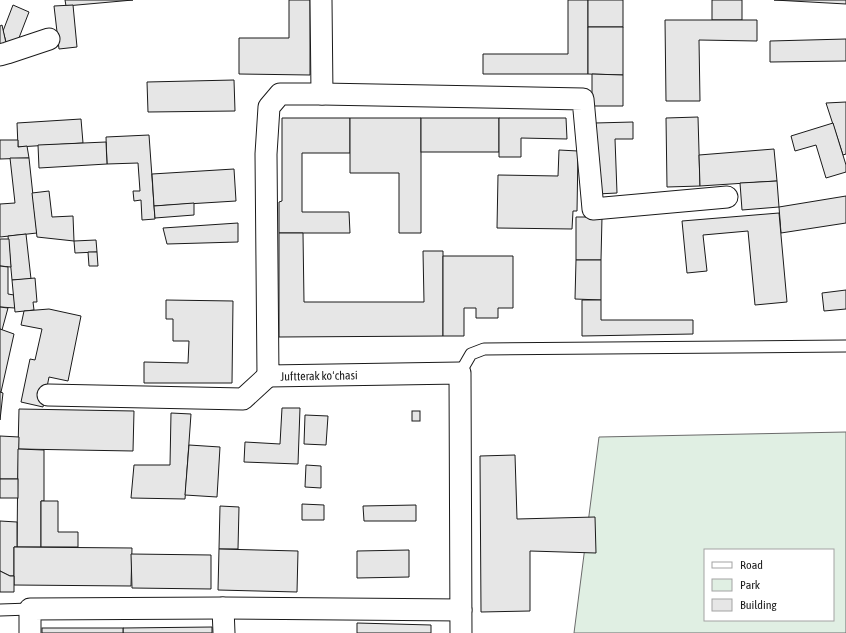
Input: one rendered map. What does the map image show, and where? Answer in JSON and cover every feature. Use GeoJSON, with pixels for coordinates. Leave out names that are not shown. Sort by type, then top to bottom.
{"type":"FeatureCollection","features":[{"type":"Feature","properties":{"kind":"street"},"geometry":{"type":"LineString","coordinates":[[321,0],[322,94]]}},
{"type":"Feature","properties":{"kind":"street"},"geometry":{"type":"LineString","coordinates":[[0,55],[49,39]]}},
{"type":"Feature","properties":{"kind":"street","name":"Juftterak koʻchasi"},"geometry":{"type":"LineString","coordinates":[[460,373],[268,376],[266,154],[269,107],[280,94],[583,99],[593,210],[727,197]]}},
{"type":"Feature","properties":{"kind":"street"},"geometry":{"type":"LineString","coordinates":[[460,373],[461,633]]}},
{"type":"Feature","properties":{"kind":"street"},"geometry":{"type":"LineString","coordinates":[[48,394],[243,399],[268,376]]}},
{"type":"Feature","properties":{"kind":"street"},"geometry":{"type":"LineString","coordinates":[[30,633],[30,609],[223,608],[462,610]]}},
{"type":"Feature","properties":{"kind":"street"},"geometry":{"type":"LineString","coordinates":[[223,608],[224,633]]}},
{"type":"Feature","properties":{"kind":"lane"},"geometry":{"type":"LineString","coordinates":[[460,373],[471,354],[484,349],[846,346]]}},
{"type":"Feature","properties":{"kind":"lane"},"geometry":{"type":"LineString","coordinates":[[0,610],[30,609]]}},
{"type":"Feature","properties":{"kind":"green space"},"geometry":{"type":"Polygon","coordinates":[[[846,432],[846,633],[574,633],[599,437],[846,432]]]}},
{"type":"Feature","properties":{"kind":"building"},"geometry":{"type":"Polygon","coordinates":[[[65,0],[133,0],[66,6],[65,0]]]}},
{"type":"Feature","properties":{"kind":"building"},"geometry":{"type":"Polygon","coordinates":[[[289,0],[310,0],[310,75],[239,74],[239,38],[289,38],[289,0]]]}},
{"type":"Feature","properties":{"kind":"building"},"geometry":{"type":"Polygon","coordinates":[[[568,0],[588,0],[588,74],[483,74],[483,54],[568,54],[568,0]]]}},
{"type":"Feature","properties":{"kind":"building"},"geometry":{"type":"Polygon","coordinates":[[[588,0],[623,0],[623,27],[588,27],[588,0]]]}},
{"type":"Feature","properties":{"kind":"building"},"geometry":{"type":"Polygon","coordinates":[[[712,0],[742,0],[742,20],[712,20],[712,0]]]}},
{"type":"Feature","properties":{"kind":"building"},"geometry":{"type":"Polygon","coordinates":[[[774,0],[846,0],[846,4],[774,0]]]}},
{"type":"Feature","properties":{"kind":"building"},"geometry":{"type":"Polygon","coordinates":[[[13,5],[29,12],[17,43],[6,42],[3,31],[13,5]]]}},
{"type":"Feature","properties":{"kind":"building"},"geometry":{"type":"Polygon","coordinates":[[[73,5],[77,47],[59,49],[54,6],[73,5]]]}},
{"type":"Feature","properties":{"kind":"building"},"geometry":{"type":"Polygon","coordinates":[[[665,20],[757,20],[757,41],[699,40],[700,101],[666,101],[665,20]]]}},
{"type":"Feature","properties":{"kind":"building"},"geometry":{"type":"Polygon","coordinates":[[[2,25],[6,43],[0,45],[0,26],[2,25]]]}},
{"type":"Feature","properties":{"kind":"building"},"geometry":{"type":"Polygon","coordinates":[[[588,27],[623,27],[623,75],[588,74],[588,27]]]}},
{"type":"Feature","properties":{"kind":"building"},"geometry":{"type":"Polygon","coordinates":[[[846,39],[846,61],[770,62],[770,41],[846,39]]]}},
{"type":"Feature","properties":{"kind":"building"},"geometry":{"type":"Polygon","coordinates":[[[592,74],[623,75],[623,106],[592,106],[592,74]]]}},
{"type":"Feature","properties":{"kind":"building"},"geometry":{"type":"Polygon","coordinates":[[[234,80],[235,111],[148,112],[147,82],[234,80]]]}},
{"type":"Feature","properties":{"kind":"building"},"geometry":{"type":"Polygon","coordinates":[[[846,102],[846,154],[843,155],[826,103],[846,102]]]}},
{"type":"Feature","properties":{"kind":"building"},"geometry":{"type":"Polygon","coordinates":[[[698,117],[700,186],[667,187],[666,118],[698,117]]]}},
{"type":"Feature","properties":{"kind":"building"},"geometry":{"type":"Polygon","coordinates":[[[282,118],[350,118],[350,153],[302,153],[302,212],[349,212],[350,233],[279,233],[279,202],[282,201],[282,118]]]}},
{"type":"Feature","properties":{"kind":"building"},"geometry":{"type":"Polygon","coordinates":[[[350,118],[421,118],[421,233],[399,233],[399,173],[350,173],[350,118]]]}},
{"type":"Feature","properties":{"kind":"building"},"geometry":{"type":"Polygon","coordinates":[[[421,118],[499,118],[499,152],[421,152],[421,118]]]}},
{"type":"Feature","properties":{"kind":"building"},"geometry":{"type":"Polygon","coordinates":[[[499,118],[566,118],[567,139],[521,138],[521,157],[499,157],[499,118]]]}},
{"type":"Feature","properties":{"kind":"building"},"geometry":{"type":"Polygon","coordinates":[[[81,119],[83,143],[18,147],[17,123],[81,119]]]}},
{"type":"Feature","properties":{"kind":"building"},"geometry":{"type":"Polygon","coordinates":[[[633,122],[633,139],[615,139],[617,193],[597,194],[595,123],[633,122]]]}},
{"type":"Feature","properties":{"kind":"building"},"geometry":{"type":"Polygon","coordinates":[[[833,123],[846,165],[846,172],[826,178],[816,145],[795,151],[791,136],[833,123]]]}},
{"type":"Feature","properties":{"kind":"building"},"geometry":{"type":"Polygon","coordinates":[[[149,135],[155,219],[142,220],[141,200],[134,201],[133,191],[140,191],[138,163],[107,164],[106,137],[149,135]]]}},
{"type":"Feature","properties":{"kind":"building"},"geometry":{"type":"Polygon","coordinates":[[[0,140],[18,140],[18,147],[27,146],[29,158],[0,159],[0,140]]]}},
{"type":"Feature","properties":{"kind":"building"},"geometry":{"type":"Polygon","coordinates":[[[106,142],[107,164],[39,168],[38,145],[106,142]]]}},
{"type":"Feature","properties":{"kind":"building"},"geometry":{"type":"Polygon","coordinates":[[[774,149],[777,181],[700,186],[699,155],[774,149]]]}},
{"type":"Feature","properties":{"kind":"building"},"geometry":{"type":"Polygon","coordinates":[[[559,150],[578,151],[577,211],[573,211],[572,229],[497,228],[498,175],[558,176],[559,150]]]}},
{"type":"Feature","properties":{"kind":"building"},"geometry":{"type":"Polygon","coordinates":[[[10,158],[29,158],[37,233],[0,237],[0,204],[15,203],[10,158]]]}},
{"type":"Feature","properties":{"kind":"building"},"geometry":{"type":"Polygon","coordinates":[[[234,169],[236,201],[154,206],[152,174],[234,169]]]}},
{"type":"Feature","properties":{"kind":"building"},"geometry":{"type":"Polygon","coordinates":[[[777,181],[779,207],[742,210],[740,183],[777,181]]]}},
{"type":"Feature","properties":{"kind":"building"},"geometry":{"type":"Polygon","coordinates":[[[49,191],[52,217],[73,216],[74,241],[37,237],[32,193],[49,191]]]}},
{"type":"Feature","properties":{"kind":"building"},"geometry":{"type":"Polygon","coordinates":[[[846,196],[846,223],[781,233],[779,207],[846,196]]]}},
{"type":"Feature","properties":{"kind":"building"},"geometry":{"type":"Polygon","coordinates":[[[194,203],[194,215],[155,218],[154,206],[194,203]]]}},
{"type":"Feature","properties":{"kind":"building"},"geometry":{"type":"Polygon","coordinates":[[[779,213],[787,302],[755,305],[748,231],[703,235],[707,271],[687,273],[682,221],[779,213]]]}},
{"type":"Feature","properties":{"kind":"building"},"geometry":{"type":"Polygon","coordinates":[[[576,217],[602,217],[601,260],[576,260],[576,217]]]}},
{"type":"Feature","properties":{"kind":"building"},"geometry":{"type":"Polygon","coordinates":[[[238,223],[238,242],[167,244],[163,228],[238,223]]]}},
{"type":"Feature","properties":{"kind":"building"},"geometry":{"type":"Polygon","coordinates":[[[279,233],[303,233],[304,302],[424,302],[423,251],[443,251],[443,336],[279,337],[279,233]]]}},
{"type":"Feature","properties":{"kind":"building"},"geometry":{"type":"Polygon","coordinates":[[[26,234],[31,279],[12,280],[8,236],[26,234]]]}},
{"type":"Feature","properties":{"kind":"building"},"geometry":{"type":"Polygon","coordinates":[[[0,239],[9,239],[11,267],[0,266],[0,239]]]}},
{"type":"Feature","properties":{"kind":"building"},"geometry":{"type":"Polygon","coordinates":[[[96,240],[97,252],[75,253],[74,241],[96,240]]]}},
{"type":"Feature","properties":{"kind":"building"},"geometry":{"type":"Polygon","coordinates":[[[88,252],[97,252],[98,266],[89,266],[88,252]]]}},
{"type":"Feature","properties":{"kind":"building"},"geometry":{"type":"Polygon","coordinates":[[[443,256],[513,256],[513,308],[498,308],[498,318],[476,318],[476,308],[464,308],[464,336],[443,336],[443,256]]]}},
{"type":"Feature","properties":{"kind":"building"},"geometry":{"type":"Polygon","coordinates":[[[576,260],[601,260],[601,300],[575,299],[576,260]]]}},
{"type":"Feature","properties":{"kind":"building"},"geometry":{"type":"Polygon","coordinates":[[[0,266],[8,267],[8,294],[14,295],[15,308],[0,307],[0,266]]]}},
{"type":"Feature","properties":{"kind":"building"},"geometry":{"type":"Polygon","coordinates":[[[35,278],[37,302],[33,302],[34,310],[15,312],[12,280],[35,278]]]}},
{"type":"Feature","properties":{"kind":"building"},"geometry":{"type":"Polygon","coordinates":[[[846,290],[846,309],[824,311],[822,293],[846,290]]]}},
{"type":"Feature","properties":{"kind":"building"},"geometry":{"type":"Polygon","coordinates":[[[166,300],[233,301],[232,383],[144,383],[144,362],[188,363],[189,341],[173,341],[173,319],[166,319],[166,300]]]}},
{"type":"Feature","properties":{"kind":"building"},"geometry":{"type":"Polygon","coordinates":[[[582,300],[601,300],[601,320],[693,320],[693,334],[582,336],[582,300]]]}},
{"type":"Feature","properties":{"kind":"building"},"geometry":{"type":"Polygon","coordinates":[[[0,307],[8,308],[2,330],[0,329],[0,307]]]}},
{"type":"Feature","properties":{"kind":"building"},"geometry":{"type":"Polygon","coordinates":[[[49,309],[81,316],[68,381],[49,377],[43,407],[21,402],[30,359],[35,360],[42,329],[21,325],[24,311],[49,309]]]}},
{"type":"Feature","properties":{"kind":"building"},"geometry":{"type":"Polygon","coordinates":[[[0,329],[14,334],[1,392],[0,392],[0,329]]]}},
{"type":"Feature","properties":{"kind":"building"},"geometry":{"type":"Polygon","coordinates":[[[0,392],[3,393],[0,420],[0,392]]]}},
{"type":"Feature","properties":{"kind":"building"},"geometry":{"type":"Polygon","coordinates":[[[282,408],[300,408],[298,464],[244,462],[245,442],[280,444],[282,408]]]}},
{"type":"Feature","properties":{"kind":"building"},"geometry":{"type":"Polygon","coordinates":[[[19,409],[134,411],[133,451],[18,449],[19,409]]]}},
{"type":"Feature","properties":{"kind":"building"},"geometry":{"type":"Polygon","coordinates":[[[412,411],[420,411],[420,421],[412,421],[412,411]]]}},
{"type":"Feature","properties":{"kind":"building"},"geometry":{"type":"Polygon","coordinates":[[[171,413],[191,414],[185,499],[131,498],[134,465],[170,465],[171,413]]]}},
{"type":"Feature","properties":{"kind":"building"},"geometry":{"type":"Polygon","coordinates":[[[305,415],[328,416],[326,445],[304,444],[305,415]]]}},
{"type":"Feature","properties":{"kind":"building"},"geometry":{"type":"Polygon","coordinates":[[[0,436],[19,437],[18,479],[0,479],[0,436]]]}},
{"type":"Feature","properties":{"kind":"building"},"geometry":{"type":"Polygon","coordinates":[[[189,445],[220,447],[217,497],[185,495],[189,445]]]}},
{"type":"Feature","properties":{"kind":"building"},"geometry":{"type":"Polygon","coordinates":[[[18,449],[44,450],[44,501],[41,501],[41,547],[17,547],[18,449]]]}},
{"type":"Feature","properties":{"kind":"building"},"geometry":{"type":"Polygon","coordinates":[[[515,455],[517,519],[595,517],[596,553],[530,551],[530,611],[481,612],[480,456],[515,455]]]}},
{"type":"Feature","properties":{"kind":"building"},"geometry":{"type":"Polygon","coordinates":[[[306,465],[321,466],[321,488],[305,487],[306,465]]]}},
{"type":"Feature","properties":{"kind":"building"},"geometry":{"type":"Polygon","coordinates":[[[0,479],[18,479],[18,498],[0,498],[0,479]]]}},
{"type":"Feature","properties":{"kind":"building"},"geometry":{"type":"Polygon","coordinates":[[[41,501],[58,501],[58,532],[78,532],[78,547],[41,547],[41,501]]]}},
{"type":"Feature","properties":{"kind":"building"},"geometry":{"type":"Polygon","coordinates":[[[302,504],[324,505],[324,520],[302,520],[302,504]]]}},
{"type":"Feature","properties":{"kind":"building"},"geometry":{"type":"Polygon","coordinates":[[[416,505],[416,521],[364,521],[363,506],[416,505]]]}},
{"type":"Feature","properties":{"kind":"building"},"geometry":{"type":"Polygon","coordinates":[[[220,506],[239,507],[238,549],[219,549],[220,506]]]}},
{"type":"Feature","properties":{"kind":"building"},"geometry":{"type":"Polygon","coordinates":[[[0,521],[17,522],[17,547],[14,547],[14,576],[10,576],[0,571],[0,521]]]}},
{"type":"Feature","properties":{"kind":"building"},"geometry":{"type":"Polygon","coordinates":[[[14,547],[132,548],[131,586],[14,585],[14,547]]]}},
{"type":"Feature","properties":{"kind":"building"},"geometry":{"type":"Polygon","coordinates":[[[219,549],[298,551],[297,592],[218,590],[219,549]]]}},
{"type":"Feature","properties":{"kind":"building"},"geometry":{"type":"Polygon","coordinates":[[[409,550],[409,577],[357,578],[357,551],[409,550]]]}},
{"type":"Feature","properties":{"kind":"building"},"geometry":{"type":"Polygon","coordinates":[[[131,554],[211,555],[211,589],[132,588],[131,554]]]}},
{"type":"Feature","properties":{"kind":"building"},"geometry":{"type":"Polygon","coordinates":[[[0,571],[10,576],[14,576],[14,592],[0,592],[0,571]]]}},
{"type":"Feature","properties":{"kind":"building"},"geometry":{"type":"Polygon","coordinates":[[[357,623],[431,625],[431,633],[357,633],[357,623]]]}},
{"type":"Feature","properties":{"kind":"building"},"geometry":{"type":"Polygon","coordinates":[[[212,627],[212,633],[123,633],[123,628],[212,627]]]}},
{"type":"Feature","properties":{"kind":"building"},"geometry":{"type":"Polygon","coordinates":[[[42,628],[123,628],[123,633],[42,633],[42,628]]]}}]}
